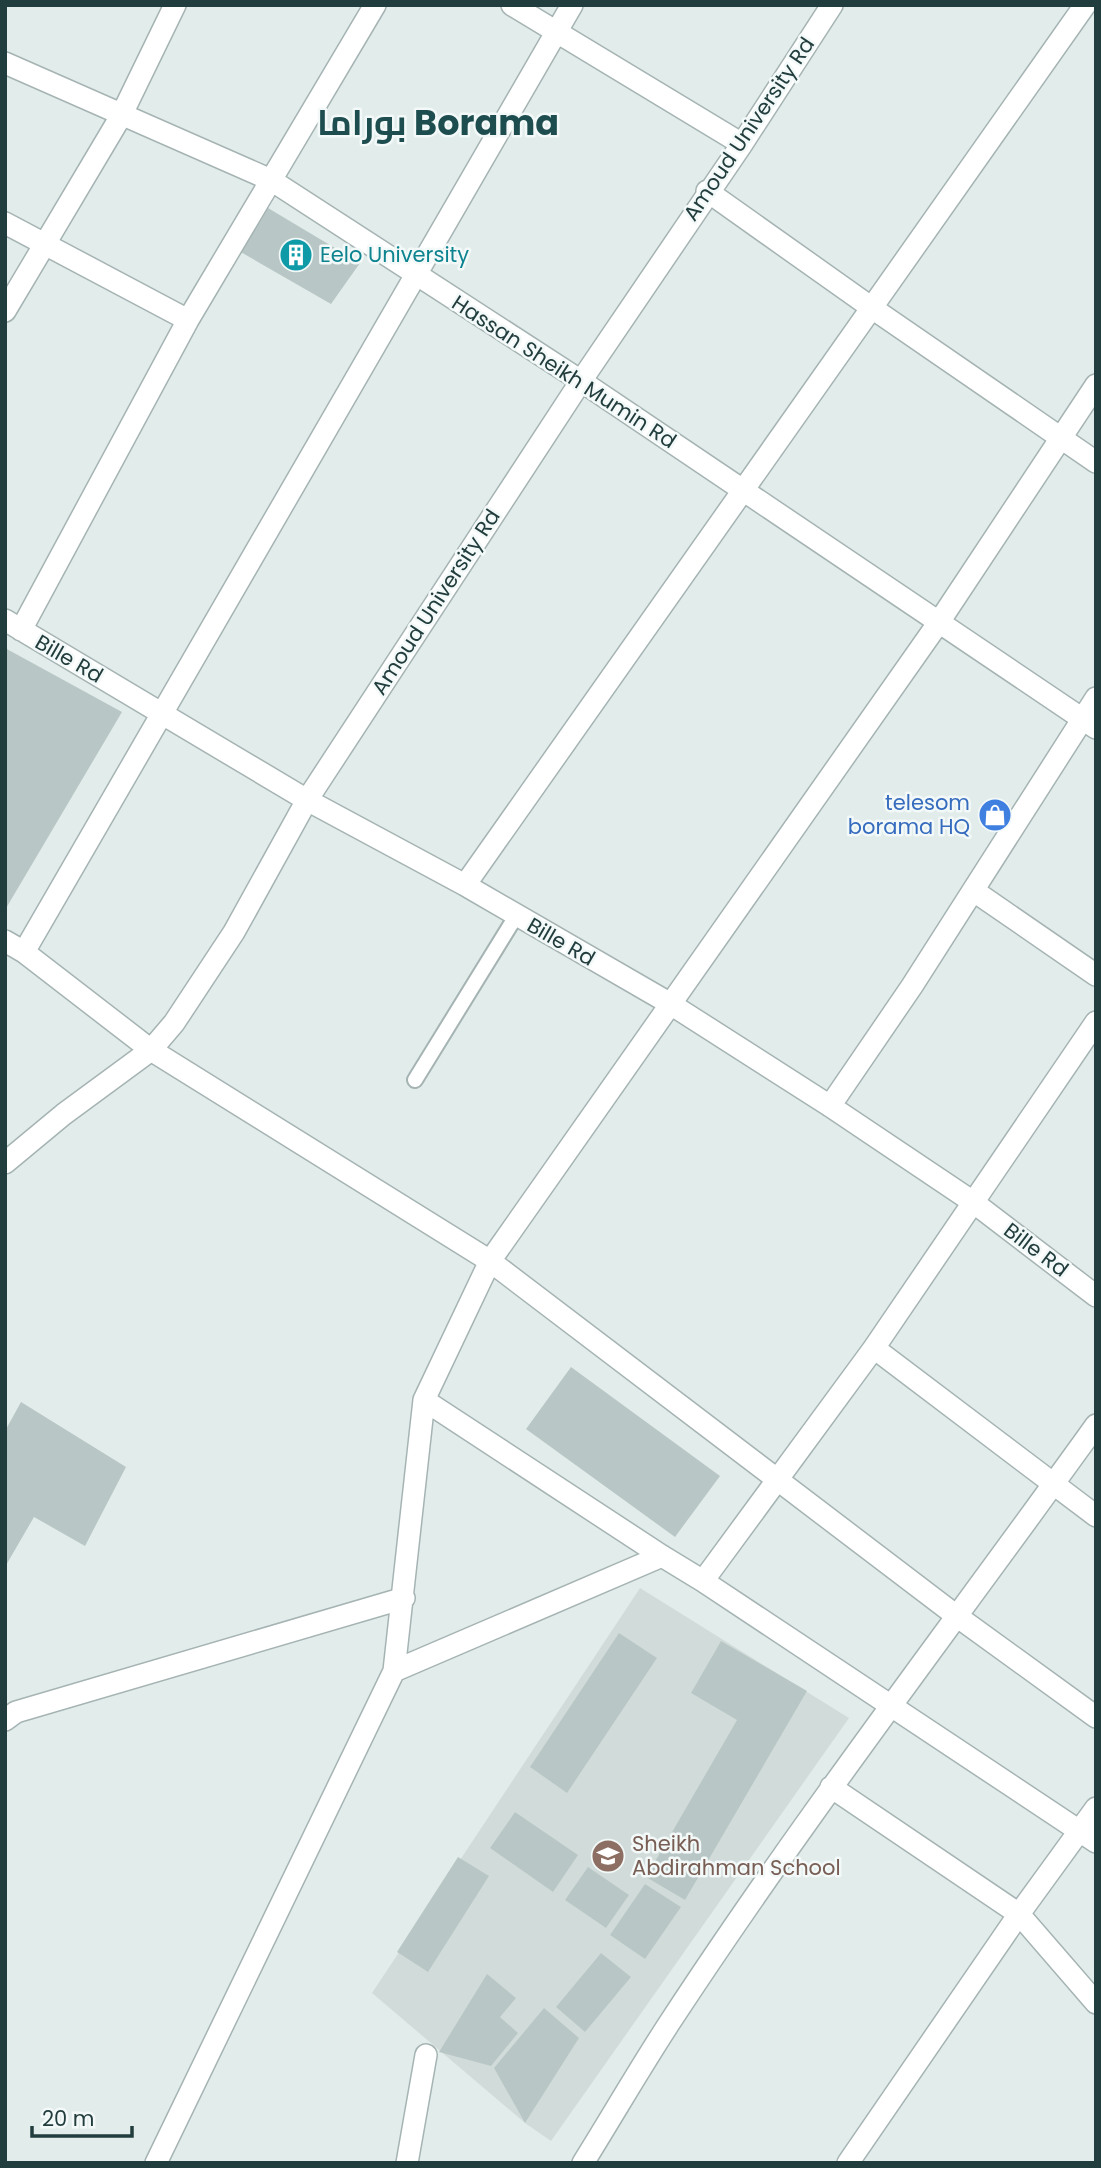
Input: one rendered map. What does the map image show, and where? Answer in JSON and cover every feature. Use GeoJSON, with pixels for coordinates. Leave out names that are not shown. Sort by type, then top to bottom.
{"type":"FeatureCollection","features":[{"type":"Feature","properties":{"kind":"street"},"geometry":{"type":"LineString","coordinates":[[5,311],[121,116],[175,5]]}},
{"type":"Feature","properties":{"kind":"street"},"geometry":{"type":"LineString","coordinates":[[13,625],[188,320],[375,5]]}},
{"type":"Feature","properties":{"kind":"street"},"geometry":{"type":"LineString","coordinates":[[512,5],[741,144]]}},
{"type":"Feature","properties":{"kind":"street"},"geometry":{"type":"LineString","coordinates":[[24,952],[572,5]]}},
{"type":"Feature","properties":{"kind":"street","name":"Amoud University Rd"},"geometry":{"type":"LineString","coordinates":[[5,1163],[64,1114],[150,1050],[174,1023],[234,932],[307,800],[832,5]]}},
{"type":"Feature","properties":{"kind":"street"},"geometry":{"type":"LineString","coordinates":[[465,886],[1085,5]]}},
{"type":"Feature","properties":{"kind":"street","name":"Hassan Sheikh Mumin Rd"},"geometry":{"type":"LineString","coordinates":[[5,63],[271,180],[581,382],[1089,724]]}},
{"type":"Feature","properties":{"kind":"street"},"geometry":{"type":"LineString","coordinates":[[707,191],[872,309],[1096,462]]}},
{"type":"Feature","properties":{"kind":"street"},"geometry":{"type":"LineString","coordinates":[[5,223],[188,320]]}},
{"type":"Feature","properties":{"kind":"street"},"geometry":{"type":"LineString","coordinates":[[156,2163],[394,1671],[424,1400],[491,1261],[669,1003],[939,622],[1096,385]]}},
{"type":"Feature","properties":{"kind":"street","name":"Bille Rd"},"geometry":{"type":"LineString","coordinates":[[13,625],[307,800],[465,886],[669,1003],[973,1202],[1096,1296]]}},
{"type":"Feature","properties":{"kind":"street"},"geometry":{"type":"LineString","coordinates":[[830,1106],[1089,724],[1096,698]]}},
{"type":"Feature","properties":{"kind":"street"},"geometry":{"type":"LineString","coordinates":[[974,891],[1096,975]]}},
{"type":"Feature","properties":{"kind":"street"},"geometry":{"type":"LineString","coordinates":[[5,942],[24,952],[150,1050],[491,1261],[958,1616],[1096,1717]]}},
{"type":"Feature","properties":{"kind":"street"},"geometry":{"type":"LineString","coordinates":[[703,1581],[874,1348],[1096,1022]]}},
{"type":"Feature","properties":{"kind":"street"},"geometry":{"type":"LineString","coordinates":[[874,1348],[1096,1516]]}},
{"type":"Feature","properties":{"kind":"street"},"geometry":{"type":"LineString","coordinates":[[424,1400],[1088,1836]]}},
{"type":"Feature","properties":{"kind":"street"},"geometry":{"type":"LineString","coordinates":[[583,2163],[671,2020],[831,1787],[1096,1426]]}},
{"type":"Feature","properties":{"kind":"street"},"geometry":{"type":"LineString","coordinates":[[394,1671],[662,1556]]}},
{"type":"Feature","properties":{"kind":"street"},"geometry":{"type":"LineString","coordinates":[[5,1720],[16,1712],[404,1598]]}},
{"type":"Feature","properties":{"kind":"street"},"geometry":{"type":"LineString","coordinates":[[831,1787],[1019,1914],[1096,2003]]}},
{"type":"Feature","properties":{"kind":"street"},"geometry":{"type":"LineString","coordinates":[[848,2163],[1019,1914],[1088,1836],[1096,1808]]}},
{"type":"Feature","properties":{"kind":"street"},"geometry":{"type":"LineString","coordinates":[[407,2163],[426,2055]]}},
{"type":"Feature","properties":{"kind":"lane"},"geometry":{"type":"LineString","coordinates":[[415,1080],[516,916]]}},
{"type":"Feature","properties":{"kind":"shaded area","name":"Sheikh Abdirahman School"},"geometry":{"type":"Polygon","coordinates":[[[640,1588],[849,1718],[551,2141],[525,2123],[372,1993],[640,1588]]]}},
{"type":"Feature","properties":{"kind":"building","name":"Eelo University"},"geometry":{"type":"Polygon","coordinates":[[[258,202],[360,263],[331,304],[232,247],[258,202]]]}},
{"type":"Feature","properties":{"kind":"building"},"geometry":{"type":"Polygon","coordinates":[[[5,648],[122,712],[5,910],[5,648]]]}},
{"type":"Feature","properties":{"kind":"building"},"geometry":{"type":"Polygon","coordinates":[[[571,1367],[720,1476],[675,1537],[526,1429],[571,1367]]]}},
{"type":"Feature","properties":{"kind":"building"},"geometry":{"type":"Polygon","coordinates":[[[21,1402],[126,1467],[85,1546],[34,1517],[5,1567],[5,1431],[21,1402]]]}},
{"type":"Feature","properties":{"kind":"building"},"geometry":{"type":"Polygon","coordinates":[[[619,1633],[657,1658],[567,1793],[530,1767],[619,1633]]]}},
{"type":"Feature","properties":{"kind":"building"},"geometry":{"type":"Polygon","coordinates":[[[721,1641],[807,1691],[685,1900],[646,1877],[737,1720],[691,1693],[721,1641]]]}},
{"type":"Feature","properties":{"kind":"building"},"geometry":{"type":"Polygon","coordinates":[[[515,1812],[578,1855],[553,1892],[490,1848],[515,1812]]]}},
{"type":"Feature","properties":{"kind":"building"},"geometry":{"type":"Polygon","coordinates":[[[458,1857],[489,1876],[428,1972],[397,1952],[458,1857]]]}},
{"type":"Feature","properties":{"kind":"building"},"geometry":{"type":"Polygon","coordinates":[[[588,1867],[629,1895],[606,1928],[565,1900],[588,1867]]]}},
{"type":"Feature","properties":{"kind":"building"},"geometry":{"type":"Polygon","coordinates":[[[645,1884],[681,1907],[645,1959],[610,1935],[645,1884]]]}},
{"type":"Feature","properties":{"kind":"building"},"geometry":{"type":"Polygon","coordinates":[[[601,1953],[631,1977],[585,2032],[556,2007],[601,1953]]]}},
{"type":"Feature","properties":{"kind":"building"},"geometry":{"type":"Polygon","coordinates":[[[487,1974],[516,1998],[500,2017],[518,2033],[491,2066],[439,2052],[487,1974]]]}},
{"type":"Feature","properties":{"kind":"building"},"geometry":{"type":"Polygon","coordinates":[[[544,2008],[579,2038],[525,2123],[494,2068],[544,2008]]]}},
{"type":"Feature","properties":{"kind":"place","name":"Eelo University"},"geometry":{"type":"Point","coordinates":[296,255]}},
{"type":"Feature","properties":{"kind":"place","name":"telesom borama HQ"},"geometry":{"type":"Point","coordinates":[995,815]}},
{"type":"Feature","properties":{"kind":"place","name":"Sheikh Abdirahman School"},"geometry":{"type":"Point","coordinates":[608,1856]}},
{"type":"Feature","properties":{"kind":"district","name":"بوراما Borama"},"geometry":{"type":"Point","coordinates":[438,123]}}]}
